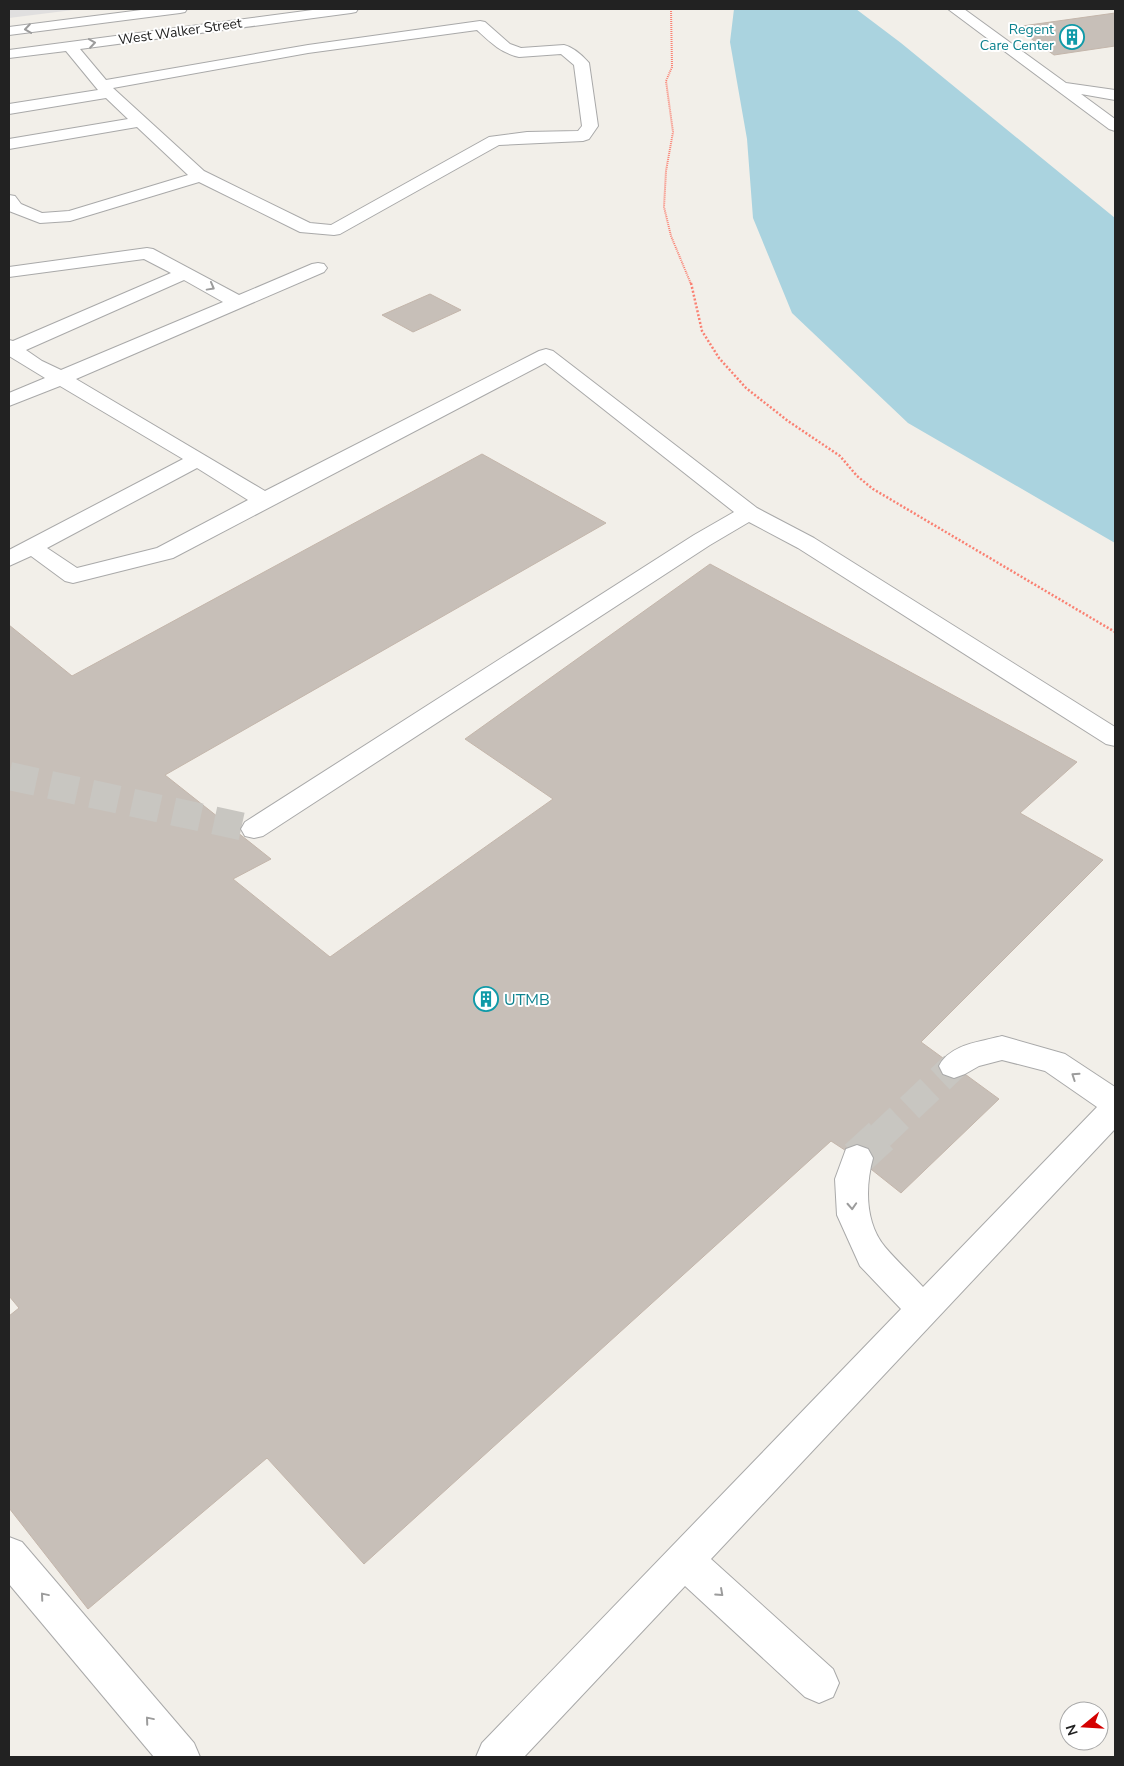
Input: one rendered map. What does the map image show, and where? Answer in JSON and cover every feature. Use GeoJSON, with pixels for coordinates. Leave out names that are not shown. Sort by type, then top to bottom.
{"type":"FeatureCollection","features":[{"type":"Feature","properties":{"kind":"street","name":"West Walker Street"},"geometry":{"type":"LineString","coordinates":[[9,32],[180,9]]}},
{"type":"Feature","properties":{"kind":"street","name":"West Walker Street"},"geometry":{"type":"LineString","coordinates":[[9,54],[70,46],[254,15],[351,9]]}},
{"type":"Feature","properties":{"kind":"street"},"geometry":{"type":"LineString","coordinates":[[955,9],[1115,126]]}},
{"type":"Feature","properties":{"kind":"street"},"geometry":{"type":"LineString","coordinates":[[9,109],[106,89],[290,52],[480,25],[505,48],[519,53],[564,49],[581,63],[590,126],[583,136],[527,137],[495,140],[334,230],[306,228],[201,176],[106,89],[70,46]]}},
{"type":"Feature","properties":{"kind":"street"},"geometry":{"type":"LineString","coordinates":[[1060,86],[1115,95]]}},
{"type":"Feature","properties":{"kind":"street"},"geometry":{"type":"LineString","coordinates":[[9,144],[141,122]]}},
{"type":"Feature","properties":{"kind":"street"},"geometry":{"type":"LineString","coordinates":[[9,200],[15,208],[40,218],[70,216],[201,176]]}},
{"type":"Feature","properties":{"kind":"street"},"geometry":{"type":"LineString","coordinates":[[9,272],[147,253],[238,302]]}},
{"type":"Feature","properties":{"kind":"street"},"geometry":{"type":"LineString","coordinates":[[9,400],[318,268]]}},
{"type":"Feature","properties":{"kind":"street"},"geometry":{"type":"LineString","coordinates":[[10,348],[185,273]]}},
{"type":"Feature","properties":{"kind":"street"},"geometry":{"type":"LineString","coordinates":[[10,348],[35,365],[61,378],[264,500]]}},
{"type":"Feature","properties":{"kind":"street"},"geometry":{"type":"LineString","coordinates":[[32,547],[73,576],[165,553],[546,355],[749,513],[806,543],[1115,738]]}},
{"type":"Feature","properties":{"kind":"street"},"geometry":{"type":"LineString","coordinates":[[9,559],[198,459]]}},
{"type":"Feature","properties":{"kind":"street"},"geometry":{"type":"LineString","coordinates":[[254,829],[702,540],[749,513]]}},
{"type":"Feature","properties":{"kind":"street"},"geometry":{"type":"LineString","coordinates":[[954,1066],[970,1056],[1002,1048],[1054,1062],[1115,1102]]}},
{"type":"Feature","properties":{"kind":"street"},"geometry":{"type":"LineString","coordinates":[[496,1757],[1115,1109]]}},
{"type":"Feature","properties":{"kind":"street"},"geometry":{"type":"LineString","coordinates":[[857,1158],[851,1179],[852,1215],[872,1256],[924,1310]]}},
{"type":"Feature","properties":{"kind":"street"},"geometry":{"type":"LineString","coordinates":[[9,1555],[180,1757]]}},
{"type":"Feature","properties":{"kind":"street"},"geometry":{"type":"LineString","coordinates":[[684,1560],[819,1683]]}},
{"type":"Feature","properties":{"kind":"path"},"geometry":{"type":"LineString","coordinates":[[671,9],[672,67],[666,81],[673,132],[666,171],[664,207],[671,236],[692,286],[702,331],[719,358],[746,388],[788,421],[840,456],[873,489],[1115,632]]}},
{"type":"Feature","properties":{"kind":"shaded area"},"geometry":{"type":"Polygon","coordinates":[[[9,9],[81,9],[9,18],[9,9]]]}},
{"type":"Feature","properties":{"kind":"water"},"geometry":{"type":"Polygon","coordinates":[[[734,9],[856,9],[901,43],[1115,218],[1115,543],[908,423],[792,313],[753,218],[747,139],[730,42],[734,9]]]}},
{"type":"Feature","properties":{"kind":"building","name":"Regent Care Center"},"geometry":{"type":"Polygon","coordinates":[[[1115,13],[1115,46],[1054,55],[1015,27],[1115,13]]]}},
{"type":"Feature","properties":{"kind":"building"},"geometry":{"type":"Polygon","coordinates":[[[430,294],[461,310],[413,332],[382,315],[430,294]]]}},
{"type":"Feature","properties":{"kind":"building","name":"UTMB"},"geometry":{"type":"Polygon","coordinates":[[[482,454],[606,523],[165,775],[271,859],[233,879],[330,957],[553,799],[465,739],[710,564],[1077,762],[1020,813],[1103,860],[921,1042],[999,1099],[901,1193],[857,1158],[831,1141],[364,1564],[267,1458],[88,1609],[9,1508],[9,1316],[19,1308],[9,1296],[9,625],[72,676],[482,454]]]}},
{"type":"Feature","properties":{"kind":"tunnel"},"geometry":{"type":"LineString","coordinates":[[9,776],[254,829]]}},
{"type":"Feature","properties":{"kind":"tunnel"},"geometry":{"type":"LineString","coordinates":[[879,1137],[954,1066]]}},
{"type":"Feature","properties":{"kind":"tunnel"},"geometry":{"type":"LineString","coordinates":[[857,1158],[881,1136]]}},
{"type":"Feature","properties":{"kind":"place","name":"Regent Care Center"},"geometry":{"type":"Point","coordinates":[1072,37]}},
{"type":"Feature","properties":{"kind":"place","name":"UTMB"},"geometry":{"type":"Point","coordinates":[486,999]}}]}
